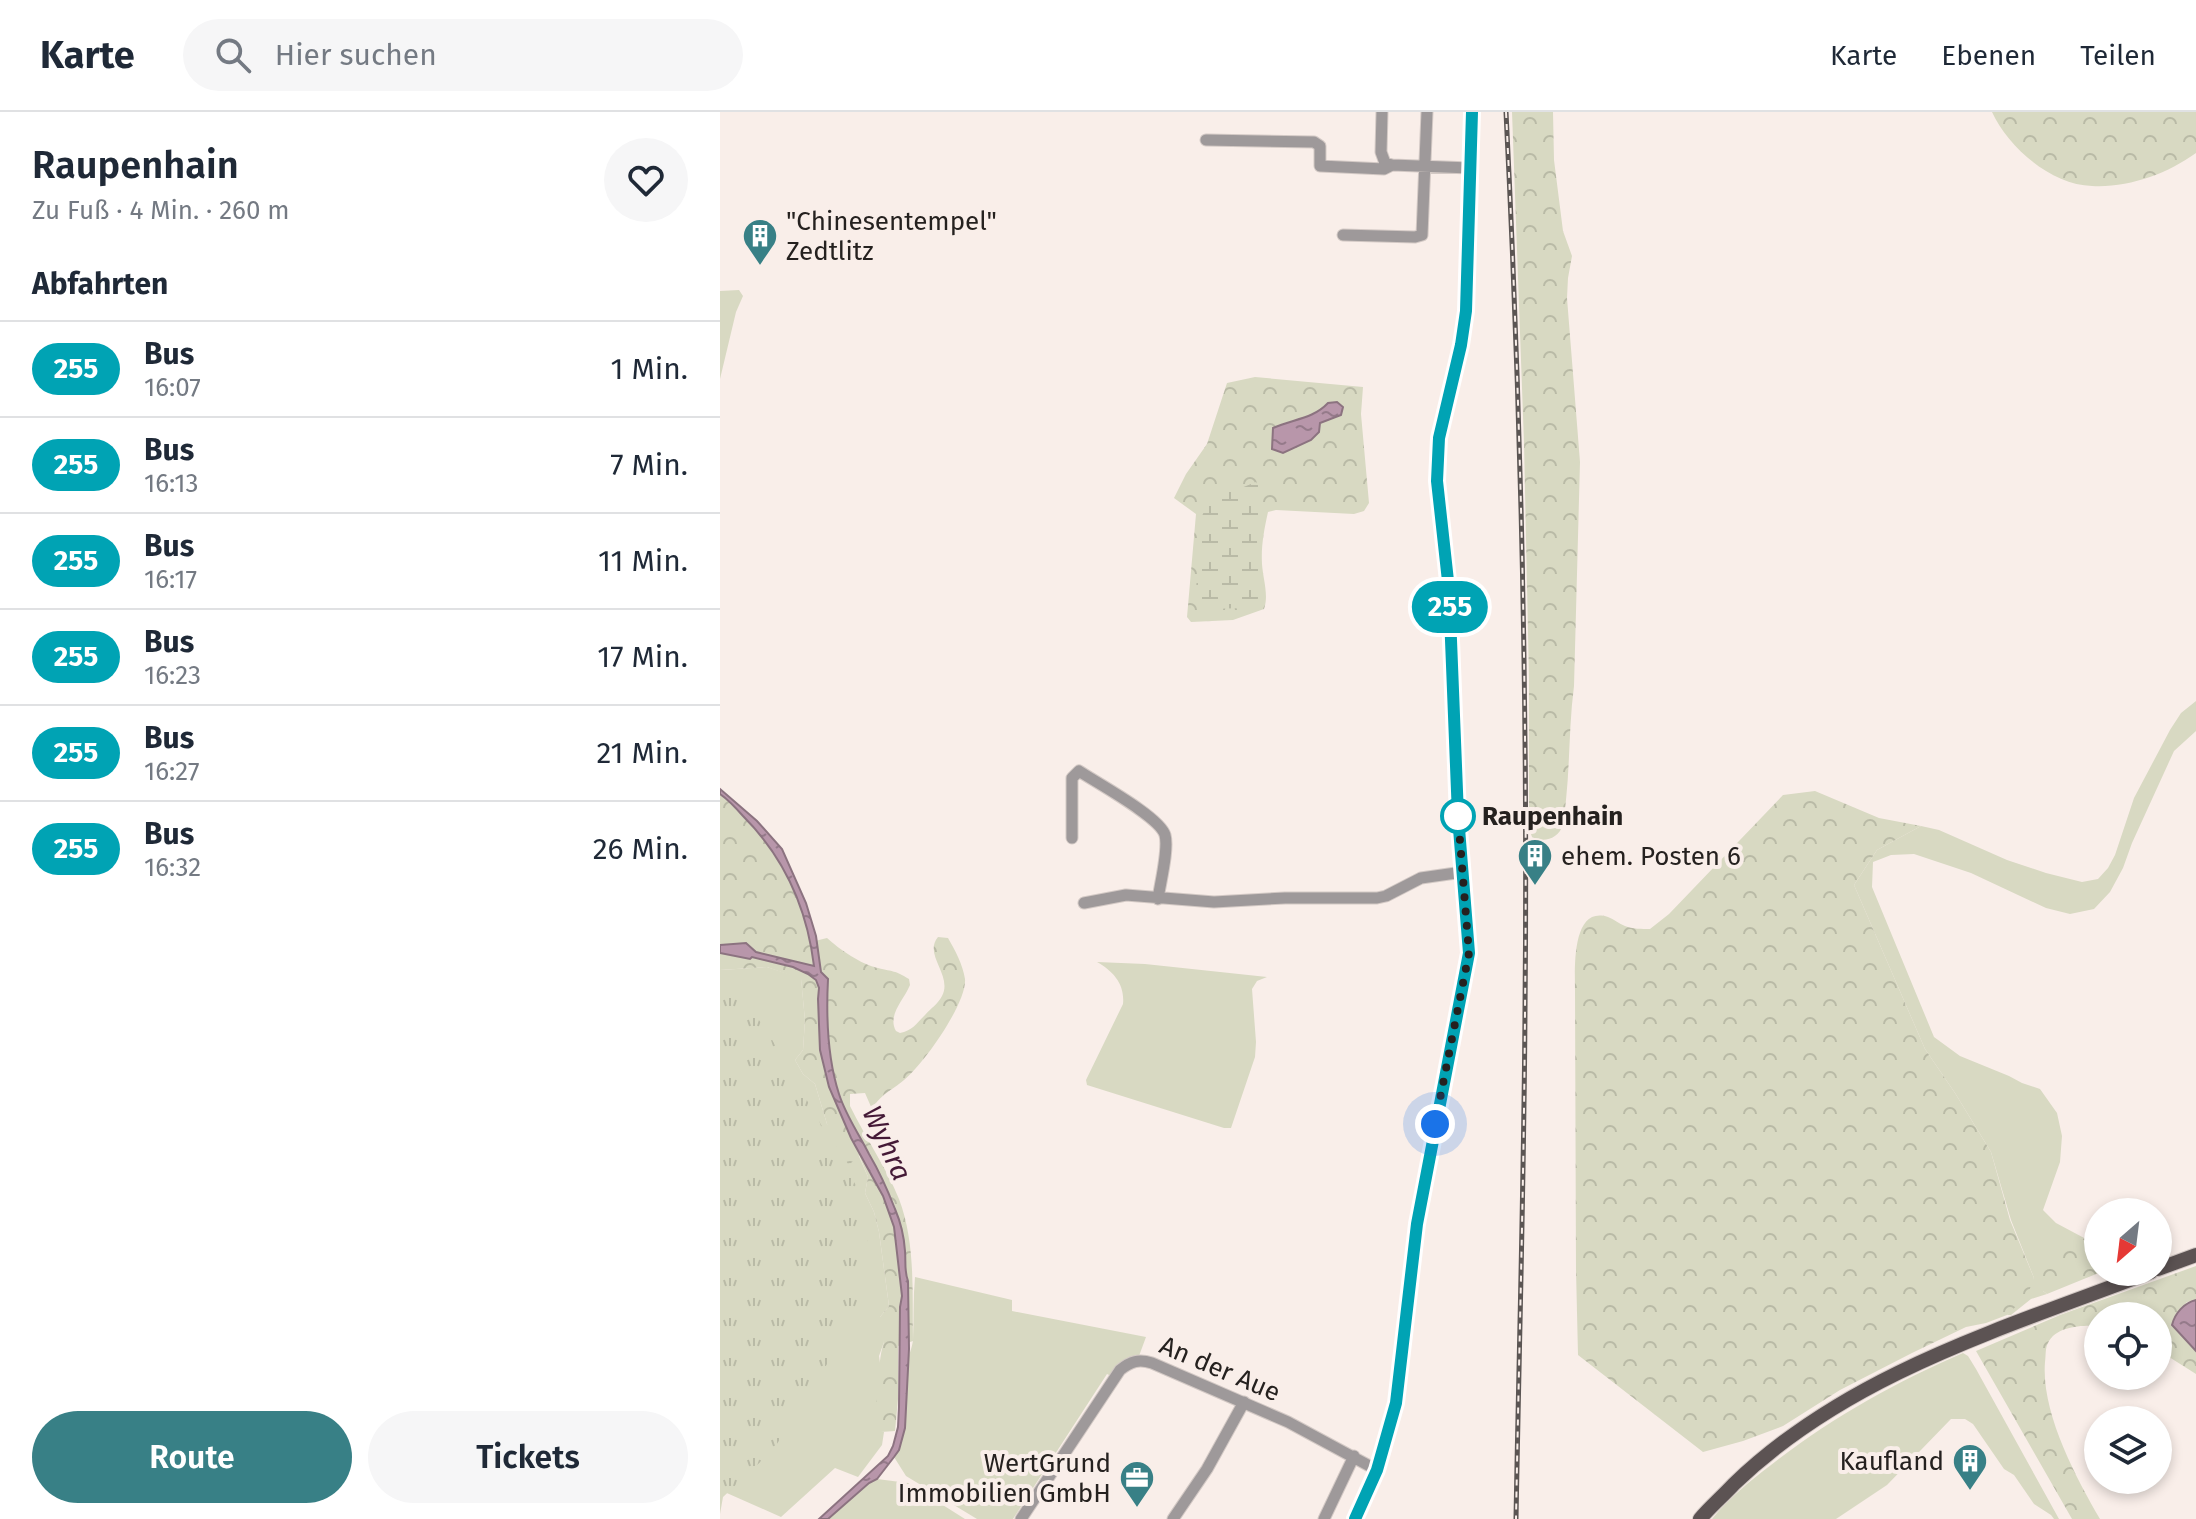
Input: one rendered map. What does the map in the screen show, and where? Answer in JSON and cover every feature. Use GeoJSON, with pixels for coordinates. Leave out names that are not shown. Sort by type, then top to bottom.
{"type":"FeatureCollection","features":[{"type":"Feature","properties":{"kind":"main road"},"geometry":{"type":"LineString","coordinates":[[2172,1264],[2196,1255]]}},
{"type":"Feature","properties":{"kind":"main road"},"geometry":{"type":"LineString","coordinates":[[1700,1519],[1749,1470],[1793,1435],[1878,1382],[1965,1344],[2115,1286]]}},
{"type":"Feature","properties":{"kind":"street"},"geometry":{"type":"LineString","coordinates":[[1382,112],[1382,158],[1385,163],[1470,168]]}},
{"type":"Feature","properties":{"kind":"street"},"geometry":{"type":"LineString","coordinates":[[1343,235],[1422,235],[1427,112]]}},
{"type":"Feature","properties":{"kind":"street"},"geometry":{"type":"LineString","coordinates":[[1356,1519],[1377,1470],[1399,1384],[1417,1224],[1469,953],[1449,590],[1438,500],[1437,463],[1439,438],[1466,311],[1472,112]]}},
{"type":"Feature","properties":{"kind":"street"},"geometry":{"type":"LineString","coordinates":[[1206,140],[1314,142],[1320,146],[1320,166],[1384,169],[1392,165]]}},
{"type":"Feature","properties":{"kind":"street"},"geometry":{"type":"LineString","coordinates":[[1072,838],[1072,778],[1079,771],[1158,822],[1166,837],[1158,899]]}},
{"type":"Feature","properties":{"kind":"street"},"geometry":{"type":"LineString","coordinates":[[1084,903],[1126,895],[1214,902],[1377,898],[1421,878],[1463,872]]}},
{"type":"Feature","properties":{"kind":"street","name":"An der Aue"},"geometry":{"type":"LineString","coordinates":[[1021,1519],[1120,1370],[1129,1363],[1141,1360],[1288,1422],[1377,1470]]}},
{"type":"Feature","properties":{"kind":"street"},"geometry":{"type":"LineString","coordinates":[[1173,1519],[1207,1469],[1244,1402]]}},
{"type":"Feature","properties":{"kind":"street"},"geometry":{"type":"LineString","coordinates":[[1324,1519],[1354,1456]]}},
{"type":"Feature","properties":{"kind":"green space"},"geometry":{"type":"Polygon","coordinates":[[[1512,112],[1553,112],[1554,160],[1563,231],[1572,256],[1567,298],[1580,462],[1574,686],[1564,822],[1558,834],[1546,840],[1532,837],[1529,828],[1524,443],[1512,112]]]}},
{"type":"Feature","properties":{"kind":"green space"},"geometry":{"type":"Polygon","coordinates":[[[1992,112],[2196,112],[2196,153],[2160,173],[2133,182],[2106,186],[2077,184],[2047,171],[2020,151],[1992,112]]]}},
{"type":"Feature","properties":{"kind":"green space"},"geometry":{"type":"Polygon","coordinates":[[[739,290],[743,296],[736,312],[720,379],[720,291],[739,290]]]}},
{"type":"Feature","properties":{"kind":"green space"},"geometry":{"type":"Polygon","coordinates":[[[1255,377],[1363,387],[1361,414],[1369,503],[1364,511],[1354,514],[1268,512],[1262,551],[1266,593],[1264,609],[1233,620],[1191,622],[1187,617],[1196,514],[1174,498],[1207,444],[1227,383],[1255,377]],[[1328,403],[1309,416],[1274,428],[1319,423],[1341,415],[1328,403]]]}},
{"type":"Feature","properties":{"kind":"green space"},"geometry":{"type":"Polygon","coordinates":[[[1256,482],[1262,492],[1257,541],[1257,603],[1247,608],[1203,609],[1195,601],[1202,516],[1212,494],[1227,483],[1236,490],[1256,482]]]}},
{"type":"Feature","properties":{"kind":"green space"},"geometry":{"type":"Polygon","coordinates":[[[2196,701],[2196,731],[2174,751],[2123,868],[2110,892],[2094,909],[2070,914],[2046,908],[1971,873],[1914,854],[1891,855],[1873,862],[1872,887],[1934,1037],[1960,1056],[2040,1089],[2057,1113],[2062,1136],[2060,1162],[2043,1210],[2056,1223],[2084,1239],[2073,1238],[2043,1291],[2047,1294],[2031,1299],[2007,1315],[2034,1278],[2011,1220],[1991,1152],[1925,1049],[1854,885],[1877,850],[1921,826],[1939,830],[2007,860],[2046,873],[2082,882],[2098,879],[2115,855],[2134,798],[2181,713],[2196,701]]]}},
{"type":"Feature","properties":{"kind":"green space"},"geometry":{"type":"Polygon","coordinates":[[[1815,791],[1879,818],[1921,826],[1877,850],[1854,885],[1925,1049],[1991,1152],[2010,1220],[2034,1278],[2027,1296],[2007,1315],[1966,1327],[1912,1353],[1840,1390],[1783,1426],[1703,1452],[1578,1355],[1575,981],[1578,942],[1587,921],[1596,916],[1608,917],[1631,928],[1650,929],[1669,914],[1783,795],[1815,791]]]}},
{"type":"Feature","properties":{"kind":"green space"},"geometry":{"type":"Polygon","coordinates":[[[720,794],[744,814],[776,856],[799,899],[811,942],[827,938],[865,964],[909,979],[910,985],[895,1013],[896,1031],[900,1033],[911,1029],[942,996],[944,980],[934,951],[938,937],[948,938],[964,974],[964,990],[952,1018],[912,1072],[872,1109],[865,1093],[850,1094],[850,1106],[899,1199],[911,1251],[913,1341],[898,1346],[895,1431],[881,1432],[870,1423],[876,1403],[884,1342],[877,1331],[880,1317],[889,1306],[879,1232],[865,1193],[868,1177],[859,1155],[849,1165],[839,1152],[815,1084],[803,1074],[795,1060],[803,1050],[805,1020],[801,979],[767,967],[720,970],[720,794]]]}},
{"type":"Feature","properties":{"kind":"green space"},"geometry":{"type":"Polygon","coordinates":[[[1097,962],[1267,977],[1257,981],[1252,989],[1255,1057],[1231,1128],[1087,1085],[1086,1080],[1123,1004],[1117,979],[1097,962]]]}},
{"type":"Feature","properties":{"kind":"green space"},"geometry":{"type":"Polygon","coordinates":[[[767,967],[801,978],[805,1020],[803,1050],[795,1060],[803,1074],[815,1084],[827,1124],[858,1154],[868,1177],[865,1193],[879,1232],[889,1306],[880,1317],[884,1342],[879,1356],[881,1432],[884,1432],[882,1445],[858,1477],[835,1468],[781,1517],[720,1490],[720,970],[767,967]]]}},
{"type":"Feature","properties":{"kind":"green space"},"geometry":{"type":"Polygon","coordinates":[[[720,977],[729,979],[767,1031],[869,1208],[864,1295],[820,1377],[773,1450],[723,1497],[720,1514],[720,977]]]}},
{"type":"Feature","properties":{"kind":"green space"},"geometry":{"type":"Polygon","coordinates":[[[2073,1237],[2084,1239],[2084,1279],[2047,1294],[2043,1291],[2039,1271],[2073,1237]]]}},
{"type":"Feature","properties":{"kind":"green space"},"geometry":{"type":"Polygon","coordinates":[[[2196,1266],[2196,1300],[2187,1302],[2172,1325],[2172,1302],[2096,1302],[2140,1286],[2172,1286],[2172,1275],[2196,1266]]]}},
{"type":"Feature","properties":{"kind":"green space"},"geometry":{"type":"Polygon","coordinates":[[[915,1277],[1012,1300],[1012,1311],[1146,1337],[1139,1356],[1111,1376],[1107,1374],[1013,1519],[977,1519],[906,1476],[894,1457],[905,1423],[915,1277]]]}},
{"type":"Feature","properties":{"kind":"green space"},"geometry":{"type":"Polygon","coordinates":[[[2084,1306],[2084,1326],[2063,1330],[2048,1343],[2045,1381],[2048,1402],[2084,1494],[2100,1519],[2072,1519],[1976,1351],[2084,1306]]]}},
{"type":"Feature","properties":{"kind":"green space"},"geometry":{"type":"Polygon","coordinates":[[[2172,1325],[2196,1351],[2196,1374],[2172,1359],[2172,1325]]]}},
{"type":"Feature","properties":{"kind":"green space"},"geometry":{"type":"Polygon","coordinates":[[[1963,1353],[1976,1369],[2059,1519],[2054,1519],[2034,1504],[2014,1475],[2004,1469],[1973,1424],[1965,1419],[1951,1419],[1887,1485],[1836,1519],[1712,1519],[1748,1484],[1817,1432],[1888,1389],[1963,1353]]]}},
{"type":"Feature","properties":{"kind":"green space"},"geometry":{"type":"Polygon","coordinates":[[[877,1479],[908,1483],[965,1519],[828,1519],[877,1479]]]}},
{"type":"Feature","properties":{"kind":"water"},"geometry":{"type":"Polygon","coordinates":[[[1337,402],[1343,407],[1341,415],[1320,423],[1319,432],[1311,440],[1283,453],[1272,449],[1273,428],[1309,416],[1328,403],[1337,402]]]}},
{"type":"Feature","properties":{"kind":"water"},"geometry":{"type":"Polygon","coordinates":[[[720,789],[757,821],[782,849],[806,903],[816,936],[821,972],[828,979],[828,1037],[839,1094],[886,1188],[904,1240],[909,1349],[905,1428],[899,1450],[877,1479],[828,1519],[819,1519],[888,1456],[898,1427],[902,1296],[894,1227],[883,1196],[851,1138],[829,1087],[820,1050],[819,988],[816,980],[793,967],[720,953],[720,945],[746,943],[756,952],[814,966],[806,924],[782,866],[758,832],[720,794],[720,789]]]}},
{"type":"Feature","properties":{"kind":"water"},"geometry":{"type":"Polygon","coordinates":[[[2196,1300],[2196,1351],[2172,1325],[2175,1316],[2188,1303],[2196,1300]]]}},
{"type":"Feature","properties":{"kind":"railway"},"geometry":{"type":"LineString","coordinates":[[1506,112],[1519,449],[1526,898],[1516,1519]]}},
{"type":"Feature","properties":{"kind":"bus line","name":"255"},"geometry":{"type":"LineString","coordinates":[[1355,1519],[1377,1470],[1396,1403],[1417,1224],[1469,953],[1458,816],[1449,590],[1437,481],[1439,438],[1466,311],[1472,112]]}},
{"type":"Feature","properties":{"kind":"place","name":"\"Chinesentempel\" Zedtlitz"},"geometry":{"type":"Point","coordinates":[760,267]}},
{"type":"Feature","properties":{"kind":"place","name":"Raupenhain"},"geometry":{"type":"Point","coordinates":[1458,816]}},
{"type":"Feature","properties":{"kind":"place","name":"ehem. Posten 6"},"geometry":{"type":"Point","coordinates":[1535,887]}},
{"type":"Feature","properties":{"kind":"place","name":"Kaufland"},"geometry":{"type":"Point","coordinates":[1970,1492]}},
{"type":"Feature","properties":{"kind":"place","name":"WertGrund Immobilien GmbH"},"geometry":{"type":"Point","coordinates":[1137,1509]}},
{"type":"Feature","properties":{"kind":"route"},"geometry":{"type":"LineString","coordinates":[[1435,1124],[1469,953],[1458,816]]}},
{"type":"Feature","properties":{"kind":"water label","name":"Wyhra"},"geometry":{"type":"Point","coordinates":[887,1143]}}]}
